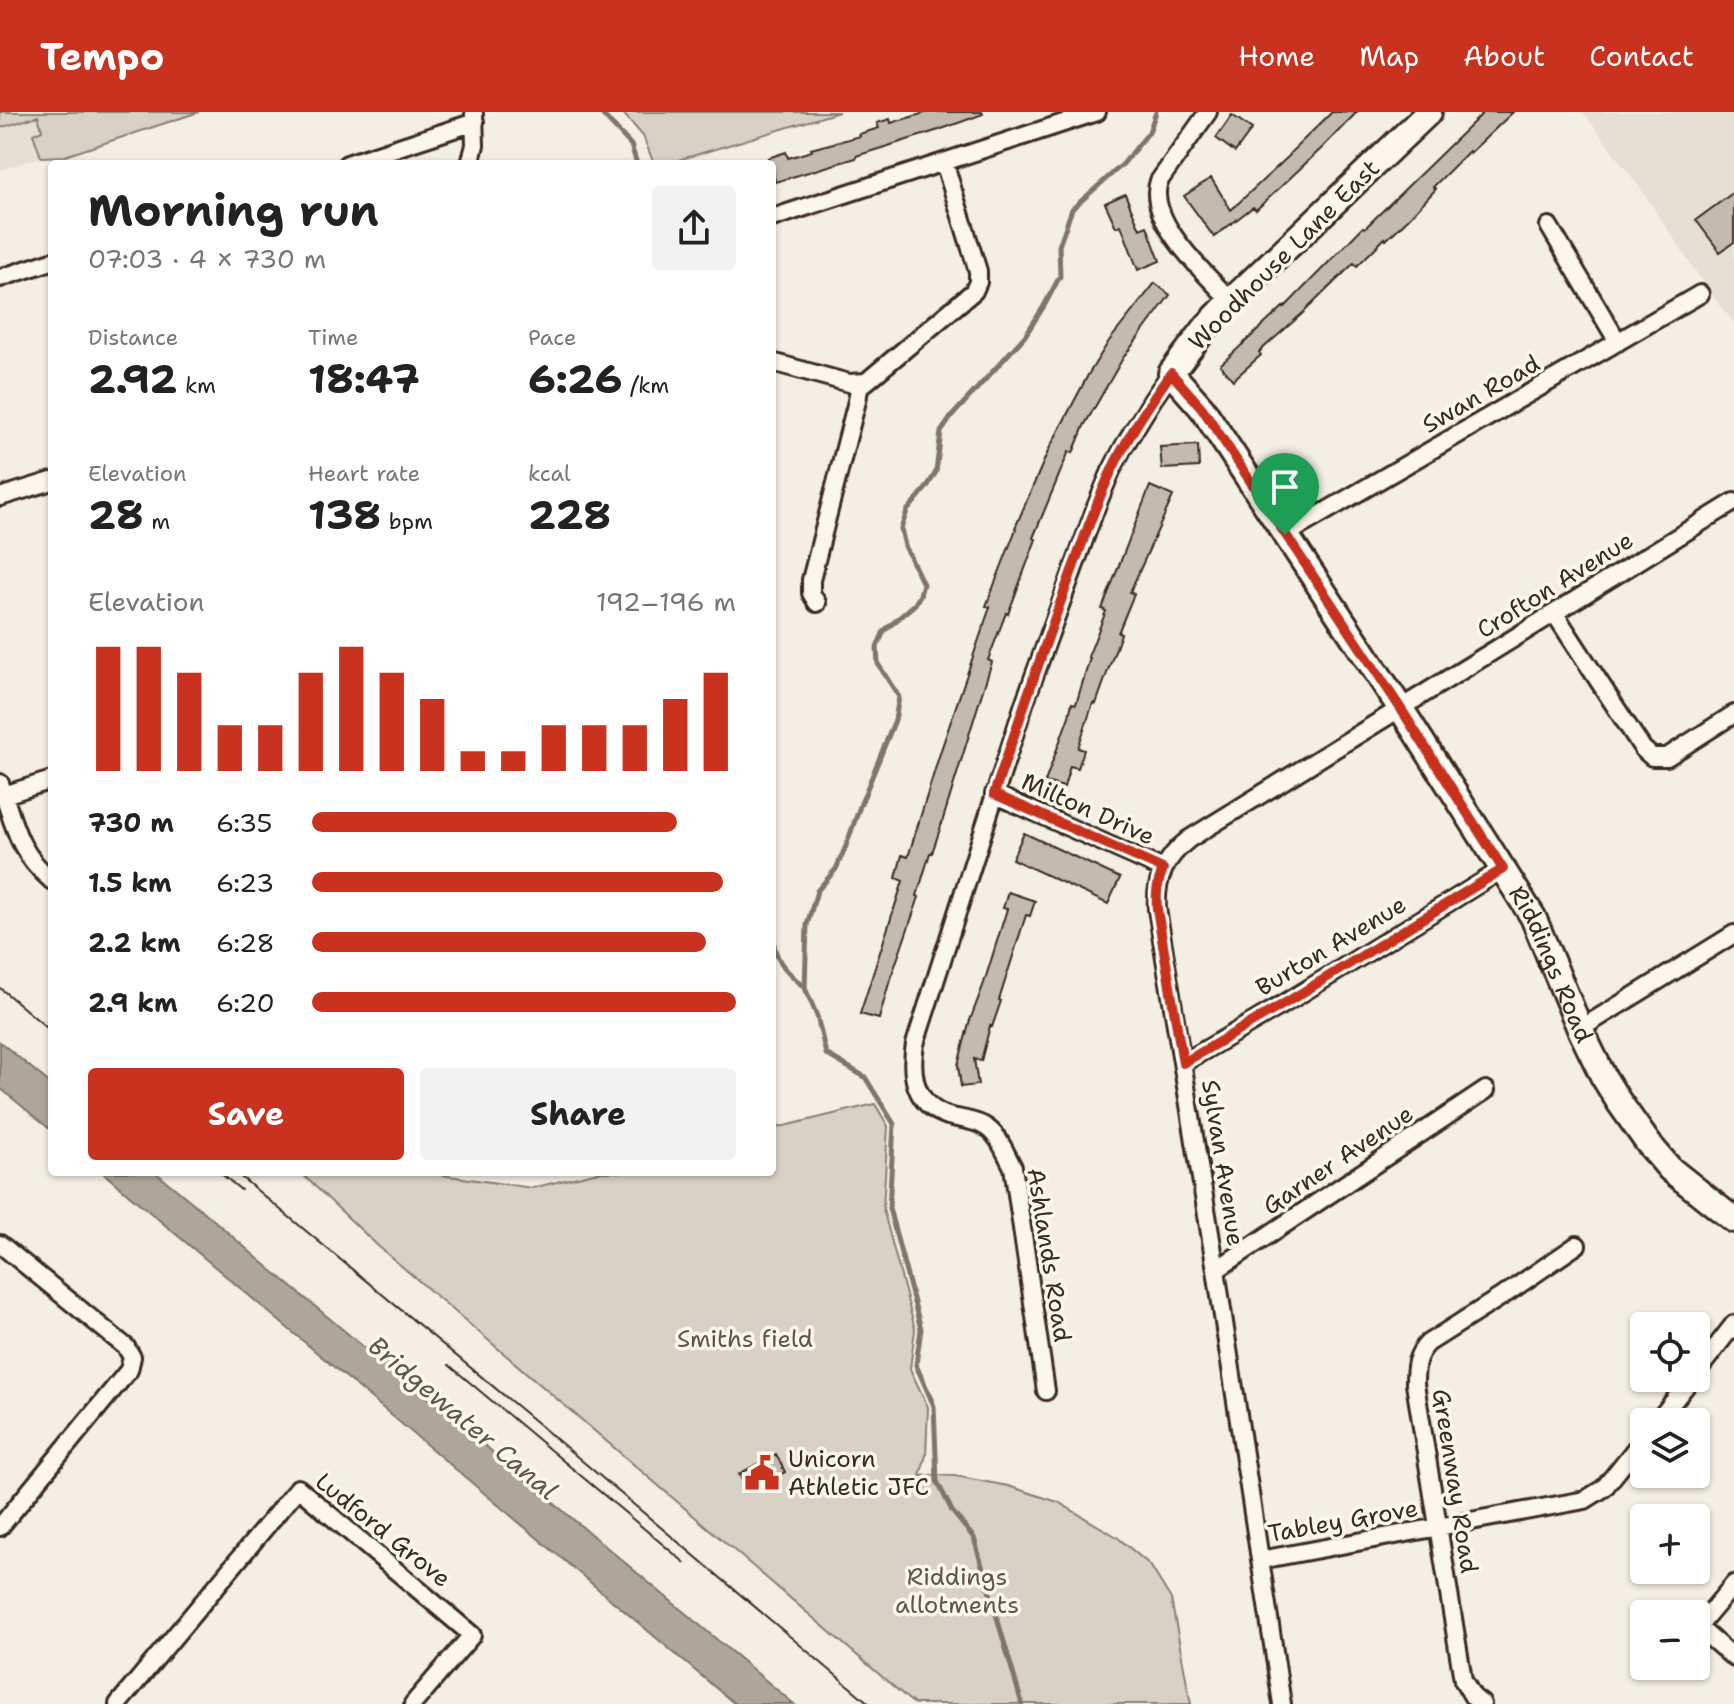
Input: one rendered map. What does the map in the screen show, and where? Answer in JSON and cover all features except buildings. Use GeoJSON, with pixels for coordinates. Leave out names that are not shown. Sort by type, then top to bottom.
{"type":"FeatureCollection","features":[{"type":"Feature","properties":{"kind":"street"},"geometry":{"type":"LineString","coordinates":[[776,217],[1097,112]]}},
{"type":"Feature","properties":{"kind":"street"},"geometry":{"type":"LineString","coordinates":[[1208,112],[1159,181],[1156,199],[1167,225],[1180,244],[1231,301]]}},
{"type":"Feature","properties":{"kind":"street","name":"Woodhouse Lane East"},"geometry":{"type":"LineString","coordinates":[[915,1082],[912,1065],[915,1044],[994,794],[1054,618],[1096,507],[1123,448],[1153,399],[1207,326],[1429,112]]}},
{"type":"Feature","properties":{"kind":"street"},"geometry":{"type":"LineString","coordinates":[[358,160],[474,117],[475,145],[471,160]]}},
{"type":"Feature","properties":{"kind":"street"},"geometry":{"type":"LineString","coordinates":[[776,363],[849,383],[860,383],[871,378],[974,291],[978,271],[944,162]]}},
{"type":"Feature","properties":{"kind":"street"},"geometry":{"type":"LineString","coordinates":[[1549,226],[1618,342]]}},
{"type":"Feature","properties":{"kind":"street"},"geometry":{"type":"LineString","coordinates":[[0,278],[48,262]]}},
{"type":"Feature","properties":{"kind":"street","name":"Swan Road"},"geometry":{"type":"LineString","coordinates":[[1285,535],[1700,294]]}},
{"type":"Feature","properties":{"kind":"street","name":"Riddings Road"},"geometry":{"type":"LineString","coordinates":[[1171,373],[1202,408],[1401,709],[1533,917],[1580,1029],[1625,1113],[1676,1175],[1734,1220]]}},
{"type":"Feature","properties":{"kind":"street"},"geometry":{"type":"LineString","coordinates":[[817,603],[811,593],[811,580],[860,383]]}},
{"type":"Feature","properties":{"kind":"street"},"geometry":{"type":"LineString","coordinates":[[0,497],[48,482]]}},
{"type":"Feature","properties":{"kind":"street","name":"Crofton Avenue"},"geometry":{"type":"LineString","coordinates":[[1401,709],[1734,502]]}},
{"type":"Feature","properties":{"kind":"street"},"geometry":{"type":"LineString","coordinates":[[1555,614],[1643,749],[1652,757],[1667,757],[1734,714]]}},
{"type":"Feature","properties":{"kind":"street"},"geometry":{"type":"LineString","coordinates":[[1163,869],[1177,848],[1189,839],[1401,709]]}},
{"type":"Feature","properties":{"kind":"street"},"geometry":{"type":"LineString","coordinates":[[48,781],[2,789],[20,843],[33,863],[48,877]]}},
{"type":"Feature","properties":{"kind":"street","name":"Milton Drive"},"geometry":{"type":"LineString","coordinates":[[994,794],[1163,869]]}},
{"type":"Feature","properties":{"kind":"street","name":"Sylvan Avenue"},"geometry":{"type":"LineString","coordinates":[[1163,869],[1158,880],[1157,909],[1282,1704]]}},
{"type":"Feature","properties":{"kind":"street","name":"Burton Avenue"},"geometry":{"type":"LineString","coordinates":[[1183,1063],[1503,869]]}},
{"type":"Feature","properties":{"kind":"street"},"geometry":{"type":"LineString","coordinates":[[1580,1029],[1734,934]]}},
{"type":"Feature","properties":{"kind":"street","name":"Ashlands Road"},"geometry":{"type":"LineString","coordinates":[[915,1082],[920,1095],[930,1106],[944,1115],[984,1126],[997,1137],[1013,1167],[1046,1391]]}},
{"type":"Feature","properties":{"kind":"street","name":"Garner Avenue"},"geometry":{"type":"LineString","coordinates":[[1216,1270],[1486,1090]]}},
{"type":"Feature","properties":{"kind":"street"},"geometry":{"type":"LineString","coordinates":[[0,1244],[126,1347],[132,1357],[129,1370],[0,1527]]}},
{"type":"Feature","properties":{"kind":"street","name":"Greenway Road"},"geometry":{"type":"LineString","coordinates":[[1482,1704],[1473,1697],[1463,1680],[1415,1384],[1417,1359],[1428,1343],[1577,1245]]}},
{"type":"Feature","properties":{"kind":"street"},"geometry":{"type":"LineString","coordinates":[[1710,1355],[1734,1324]]}},
{"type":"Feature","properties":{"kind":"street"},"geometry":{"type":"LineString","coordinates":[[1668,1408],[1681,1392]]}},
{"type":"Feature","properties":{"kind":"street","name":"Tabley Grove"},"geometry":{"type":"LineString","coordinates":[[1260,1560],[1585,1500],[1604,1488],[1630,1456]]}},
{"type":"Feature","properties":{"kind":"street","name":"Ludford Grove"},"geometry":{"type":"LineString","coordinates":[[118,1704],[298,1488],[472,1635],[413,1704]]}},
{"type":"Feature","properties":{"kind":"street"},"geometry":{"type":"LineString","coordinates":[[1734,1584],[1698,1627],[1734,1658]]}},
{"type":"Feature","properties":{"kind":"shaded area"},"geometry":{"type":"Polygon","coordinates":[[[0,112],[199,112],[65,156],[41,157],[0,170],[0,112]]]}},
{"type":"Feature","properties":{"kind":"shaded area"},"geometry":{"type":"Polygon","coordinates":[[[1583,112],[1734,112],[1734,323],[1643,192],[1583,112]]]}},
{"type":"Feature","properties":{"kind":"shaded area"},"geometry":{"type":"Polygon","coordinates":[[[0,1042],[48,1082],[48,1128],[0,1088],[0,1042]]]}},
{"type":"Feature","properties":{"kind":"shaded area"},"geometry":{"type":"Polygon","coordinates":[[[107,1176],[160,1176],[794,1704],[735,1704],[107,1176]]]}},
{"type":"Feature","properties":{"kind":"green space"},"geometry":{"type":"Polygon","coordinates":[[[0,112],[199,112],[65,156],[41,157],[33,134],[42,130],[38,116],[0,128],[0,112]]]}},
{"type":"Feature","properties":{"kind":"green space"},"geometry":{"type":"Polygon","coordinates":[[[622,112],[839,112],[678,160],[652,160],[643,136],[622,112]]]}},
{"type":"Feature","properties":{"kind":"green space","name":"Smiths field"},"geometry":{"type":"Polygon","coordinates":[[[875,1104],[888,1126],[883,1209],[915,1329],[910,1369],[928,1407],[926,1455],[920,1476],[955,1476],[1008,1486],[1058,1502],[1117,1537],[1150,1565],[1171,1599],[1191,1704],[914,1704],[378,1246],[304,1176],[449,1176],[532,1188],[582,1176],[776,1176],[776,1128],[875,1104]]]}},
{"type":"Feature","properties":{"kind":"waterway"},"geometry":{"type":"LineString","coordinates":[[600,112],[631,145],[636,160]]}},
{"type":"Feature","properties":{"kind":"waterway"},"geometry":{"type":"LineString","coordinates":[[1022,1704],[974,1538],[952,1511],[937,1481],[934,1406],[916,1365],[921,1329],[889,1208],[894,1124],[865,1077],[826,1054],[817,1016],[805,988],[807,925],[817,891],[836,869],[846,846],[895,720],[899,697],[878,664],[877,647],[884,631],[915,604],[923,584],[905,546],[901,529],[907,511],[936,472],[941,432],[1025,336],[1044,306],[1060,276],[1059,246],[1072,209],[1123,164],[1149,132],[1156,112]]}},
{"type":"Feature","properties":{"kind":"waterway"},"geometry":{"type":"LineString","coordinates":[[776,953],[781,964],[804,987]]}},
{"type":"Feature","properties":{"kind":"tram line"},"geometry":{"type":"LineString","coordinates":[[0,988],[48,1029]]}},
{"type":"Feature","properties":{"kind":"tram line"},"geometry":{"type":"LineString","coordinates":[[224,1176],[241,1190]]}},
{"type":"Feature","properties":{"kind":"tram line"},"geometry":{"type":"LineString","coordinates":[[240,1176],[870,1704]]}},
{"type":"Feature","properties":{"kind":"tram line"},"geometry":{"type":"LineString","coordinates":[[449,1365],[685,1563]]}},
{"type":"Feature","properties":{"kind":"place","name":"Unicorn Athletic JFC"},"geometry":{"type":"Point","coordinates":[762,1473]}},
{"type":"Feature","properties":{"kind":"route"},"geometry":{"type":"LineString","coordinates":[[1171,373],[1202,408],[1285,535],[1503,869],[1183,1063],[1157,909],[1158,880],[1163,869],[994,794],[1054,618],[1111,471],[1136,425],[1171,373]]}},
{"type":"Feature","properties":{"kind":"water label","name":"Bridgewater Canal"},"geometry":{"type":"Point","coordinates":[463,1418]}},
{"type":"Feature","properties":{"kind":"park label","name":"Riddings allotments"},"geometry":{"type":"Point","coordinates":[957,1591]}}]}
